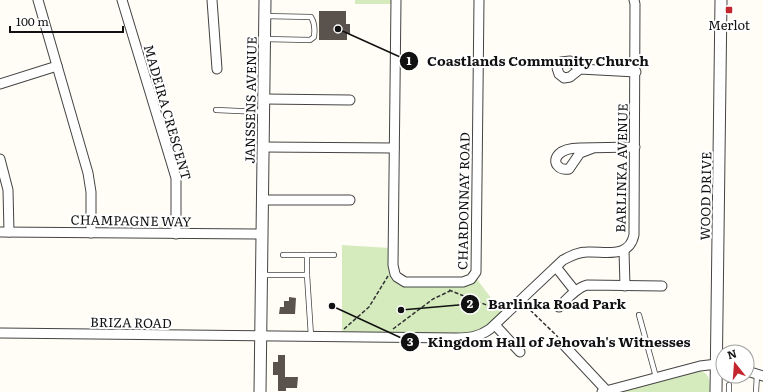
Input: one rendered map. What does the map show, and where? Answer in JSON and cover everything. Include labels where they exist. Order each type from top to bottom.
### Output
[{"type":"street","points":[[38,0],[90,181],[91,233]]},
{"type":"street","points":[[212,0],[217,68]]},
{"type":"street","name":"JANSSENS AVENUE","points":[[260,392],[263,276],[264,0]]},
{"type":"street","points":[[394,269],[396,0]]},
{"type":"street","name":"CHARDONNAY ROAD","points":[[394,269],[397,277],[405,282],[463,282],[469,281],[477,269],[479,0]]},
{"type":"street","name":"BARLINKA AVENUE","points":[[261,336],[468,338],[484,334],[563,260],[579,253],[619,252],[629,246],[634,235],[636,72],[634,0]]},
{"type":"street","name":"WOOD DRIVE","points":[[720,344],[721,0]]},
{"type":"street","name":"MADEIRA CRESCENT","points":[[126,1],[176,178],[176,234]]},
{"type":"street","points":[[0,84],[57,66]]},
{"type":"street","points":[[580,69],[636,72]]},
{"type":"street","points":[[264,99],[350,100]]},
{"type":"street","points":[[263,147],[394,148]]},
{"type":"street","points":[[593,148],[635,147]]},
{"type":"street","points":[[0,159],[8,190],[4,232]]},
{"type":"street","points":[[263,200],[350,200]]},
{"type":"street","name":"CHAMPAGNE WAY","points":[[4,232],[262,234]]},
{"type":"street","points":[[624,250],[625,286]]},
{"type":"street","points":[[556,267],[576,291]]},
{"type":"street","points":[[559,307],[580,287],[587,285],[662,286]]},
{"type":"street","points":[[494,325],[520,352]]},
{"type":"street","name":"BRIZA ROAD","points":[[0,333],[261,336]]},
{"type":"street","points":[[562,343],[604,391],[629,388],[656,377],[700,366],[715,365]]},
{"type":"lane","points":[[264,16],[311,17],[314,23],[314,37],[310,40],[264,39]]},
{"type":"lane","points":[[216,110],[264,112]]},
{"type":"lane","points":[[282,255],[334,255]]},
{"type":"lane","points":[[307,255],[311,336]]},
{"type":"lane","points":[[263,276],[307,275]]},
{"type":"lane","points":[[639,315],[656,377]]},
{"type":"lane","points":[[756,392],[760,375]]},
{"type":"lane","points":[[729,385],[729,392]]},
{"type":"path","points":[[341,336],[344,327],[369,307],[384,281],[394,269]]},
{"type":"path","points":[[444,282],[444,288],[502,311],[506,315]]},
{"type":"path","points":[[387,337],[388,333],[433,299],[450,291],[463,282]]},
{"type":"path","points":[[520,301],[559,338],[562,343]]},
{"type":"green space","points":[[355,0],[392,0],[392,4],[355,4]]},
{"type":"green space","points":[[342,245],[390,248],[390,266],[405,286],[460,287],[469,285],[476,278],[503,314],[489,327],[473,334],[342,333]]},
{"type":"green space","points":[[701,371],[707,375],[710,392],[617,392]]},
{"type":"building","points":[[319,11],[346,11],[346,24],[350,24],[350,34],[347,34],[347,40],[319,40]]},
{"type":"building","points":[[289,297],[296,298],[295,314],[279,314],[280,307],[284,307],[284,301],[289,301]]},
{"type":"building","points":[[278,355],[285,355],[285,377],[298,377],[297,388],[286,388],[286,391],[278,391],[278,375],[273,375],[273,362],[278,362]]},
{"type":"place","name":"Merlot","points":[[729,10]]},
{"type":"place","name":"Coastlands Community Church","points":[[338,29]]},
{"type":"place","name":"Kingdom Hall of Jehovah's Witnesses","points":[[332,306]]},
{"type":"place","name":"Barlinka Road Park","points":[[401,310]]}]
